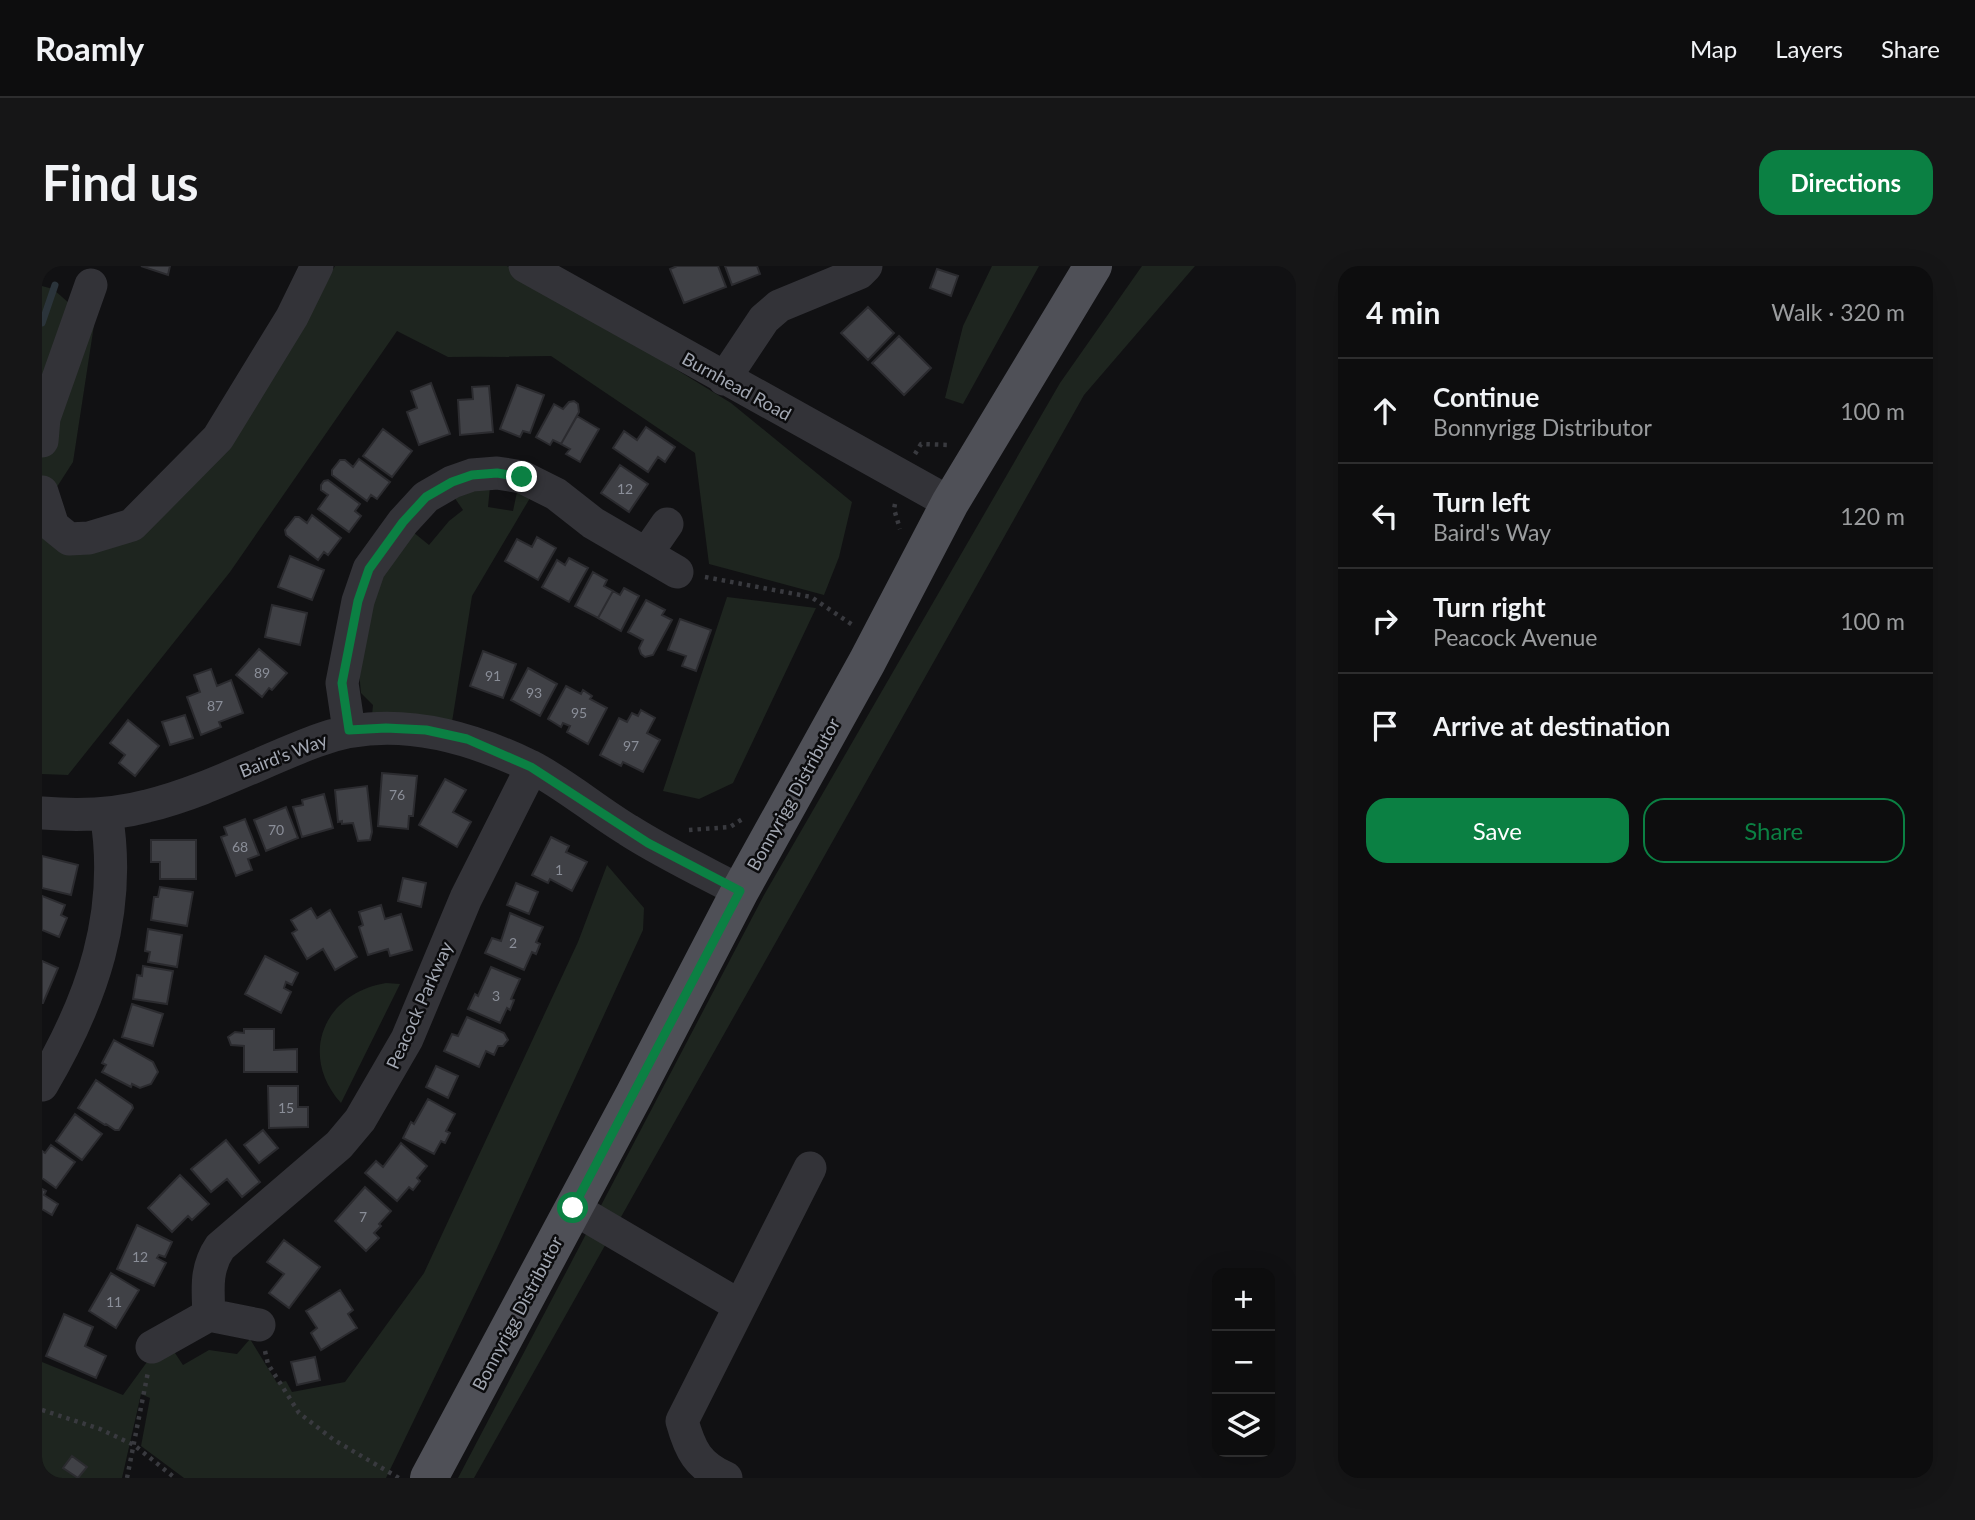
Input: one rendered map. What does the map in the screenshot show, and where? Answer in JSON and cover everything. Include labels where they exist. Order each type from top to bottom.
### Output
[{"type":"main road","name":"Bonnyrigg Distributor","points":[[429,1478],[740,891],[867,662],[950,503],[1093,266]]},
{"type":"street","points":[[42,492],[53,526],[69,539],[89,538],[132,525],[218,438],[292,317],[317,266]]},
{"type":"street","name":"Burnhead Road","points":[[525,266],[950,503]]},
{"type":"street","points":[[724,379],[764,319],[779,306],[859,273],[866,266]]},
{"type":"street","points":[[42,441],[44,418],[91,285]]},
{"type":"street","points":[[349,730],[342,683],[358,601],[369,569],[403,522],[426,497],[443,487],[472,475],[497,473],[522,477],[556,494],[593,523],[677,572]]},
{"type":"street","points":[[647,553],[667,524]]},
{"type":"street","name":"Baird's Way","points":[[42,813],[106,813],[147,806],[349,730],[426,730],[467,739],[531,767],[648,843],[740,891]]},
{"type":"street","name":"Peacock Parkway","points":[[208,1315],[208,1275],[211,1260],[220,1247],[339,1145],[360,1120],[378,1091],[407,1039],[466,898],[531,767]]},
{"type":"street","points":[[45,1073],[69,1040],[103,946],[112,859],[106,813]]},
{"type":"street","points":[[726,1478],[707,1470],[688,1444],[682,1421],[810,1168]]},
{"type":"street","points":[[573,1208],[740,1306]]},
{"type":"street","points":[[152,1347],[208,1315],[259,1325]]},
{"type":"path","points":[[901,531],[894,509],[902,478],[921,444],[954,445]]},
{"type":"path","points":[[677,572],[811,597],[860,630]]},
{"type":"path","points":[[681,828],[692,831],[730,827],[748,816]]},
{"type":"path","points":[[259,1325],[268,1364],[299,1413],[334,1440],[400,1478]]},
{"type":"path","points":[[127,1478],[152,1347]]},
{"type":"path","points":[[42,1410],[100,1429],[134,1445],[175,1478]]},
{"type":"shaded area","points":[[335,266],[507,266],[731,403],[852,502],[839,557],[824,595],[709,564],[695,453],[551,356],[448,357],[397,331],[230,572],[68,775],[42,774],[42,533],[140,529],[227,441]]},
{"type":"shaded area","points":[[992,266],[1039,266],[963,404],[945,398],[963,326]]},
{"type":"shaded area","points":[[1142,266],[1195,266],[1084,395],[474,1478],[458,1478],[764,895],[1060,383]]},
{"type":"shaded area","points":[[42,286],[53,289],[94,325],[73,462],[42,510]]},
{"type":"shaded area","points":[[490,487],[488,507],[513,511],[517,492],[530,498],[472,596],[452,722],[372,715],[373,705],[361,693],[358,662],[381,576],[413,532],[429,545],[449,521],[463,510],[452,494]]},
{"type":"shaded area","points":[[727,597],[816,608],[733,783],[699,799],[663,791]]},
{"type":"shaded area","points":[[607,865],[644,908],[643,930],[497,1248],[386,1478],[184,1478],[141,1446],[150,1398],[141,1394],[122,1478],[42,1478],[42,1362],[123,1395],[147,1362],[173,1350],[183,1365],[209,1350],[237,1354],[250,1339],[277,1383],[286,1381],[292,1392],[345,1382],[424,1273],[578,942]]},
{"type":"shaded area","points":[[386,983],[400,984],[341,1103],[328,1084],[321,1065],[320,1047],[324,1029],[333,1013],[347,999],[365,989]]},
{"type":"building","points":[[141,266],[170,266],[168,275]]},
{"type":"building","points":[[677,266],[718,266],[726,287],[684,303],[670,269]]},
{"type":"building","points":[[725,266],[757,266],[760,274],[732,285]]},
{"type":"building","points":[[937,269],[958,276],[951,296],[930,288]]},
{"type":"building","points":[[868,307],[894,333],[868,360],[841,333]]},
{"type":"building","points":[[899,336],[931,368],[904,395],[872,363]]},
{"type":"building","points":[[431,383],[450,434],[419,445],[407,412],[417,408],[411,391]]},
{"type":"building","points":[[517,385],[544,395],[530,433],[523,431],[520,437],[500,429]]},
{"type":"building","points":[[489,386],[493,432],[460,435],[458,400],[473,399],[472,387]]},
{"type":"building","points":[[569,402],[578,404],[579,412],[561,444],[553,440],[550,445],[536,437],[554,404],[563,409]]},
{"type":"building","points":[[577,416],[599,429],[580,462],[566,454],[570,449],[561,444]]},
{"type":"building","points":[[646,427],[675,447],[665,462],[658,457],[648,472],[613,448],[624,431],[637,440]]},
{"type":"building","points":[[383,429],[412,451],[392,477],[363,456]]},
{"type":"building","points":[[359,459],[390,482],[377,499],[371,495],[367,501],[332,475],[332,470],[340,460],[345,460],[353,467]]},
{"type":"building","points":[[620,465],[648,484],[629,512],[601,493]]},
{"type":"building","points":[[328,480],[360,504],[355,511],[361,516],[349,532],[318,509],[328,495],[321,490],[321,485]]},
{"type":"building","points":[[312,515],[341,538],[328,555],[324,552],[318,560],[286,535],[285,530],[295,517],[307,523]]},
{"type":"building","points":[[537,537],[556,548],[538,580],[505,561],[517,539],[532,547]]},
{"type":"building","points":[[290,556],[324,570],[312,600],[278,587]]},
{"type":"building","points":[[569,558],[588,568],[569,602],[542,587],[557,560],[565,565]]},
{"type":"building","points":[[593,572],[607,580],[604,586],[613,591],[598,618],[575,606]]},
{"type":"building","points":[[624,588],[639,596],[621,631],[598,618],[613,591],[620,595]]},
{"type":"building","points":[[646,600],[665,610],[662,615],[672,620],[653,655],[645,657],[639,648],[643,640],[628,632]]},
{"type":"building","points":[[272,605],[307,613],[300,645],[265,637]]},
{"type":"building","points":[[680,619],[711,630],[696,671],[682,666],[686,656],[668,650]]},
{"type":"building","points":[[259,649],[287,673],[262,697],[236,675]]},
{"type":"building","points":[[483,651],[516,664],[503,698],[470,686]]},
{"type":"building","points":[[528,668],[557,684],[540,716],[511,700]]},
{"type":"building","points":[[211,669],[217,686],[231,680],[243,713],[219,722],[221,727],[201,735],[187,697],[200,692],[194,675]]},
{"type":"building","points":[[566,686],[581,694],[583,690],[592,696],[590,699],[607,708],[588,744],[567,732],[570,726],[563,723],[561,727],[548,719]]},
{"type":"building","points":[[641,710],[655,718],[647,733],[660,740],[643,772],[623,762],[621,766],[600,755],[619,718],[627,722],[632,713],[638,716]]},
{"type":"building","points":[[185,715],[193,738],[170,745],[162,722]]},
{"type":"building","points":[[128,720],[159,746],[135,776],[119,763],[125,755],[110,743]]},
{"type":"building","points":[[382,773],[417,776],[413,816],[409,816],[408,829],[378,826]]},
{"type":"building","points":[[445,779],[466,790],[453,812],[471,822],[457,847],[419,825]]},
{"type":"building","points":[[367,786],[372,832],[370,840],[358,841],[353,823],[338,822],[335,790]]},
{"type":"building","points":[[324,794],[333,828],[302,837],[293,807],[303,805],[302,800]]},
{"type":"building","points":[[286,807],[298,838],[266,851],[254,820]]},
{"type":"building","points":[[245,819],[259,855],[248,859],[252,870],[236,876],[221,837],[227,835],[224,827]]},
{"type":"building","points":[[551,837],[569,846],[566,852],[587,862],[572,891],[550,879],[548,883],[532,875]]},
{"type":"building","points":[[151,840],[196,840],[196,879],[160,879],[160,862],[151,862]]},
{"type":"building","points":[[42,856],[78,865],[71,895],[42,888]]},
{"type":"building","points":[[403,878],[426,883],[421,907],[398,901]]},
{"type":"building","points":[[516,883],[538,892],[529,914],[507,905]]},
{"type":"building","points":[[160,887],[193,892],[187,926],[151,920],[154,897],[158,897]]},
{"type":"building","points":[[42,896],[65,905],[61,915],[67,918],[59,937],[42,930]]},
{"type":"building","points":[[381,905],[385,919],[401,914],[412,950],[390,956],[388,949],[368,955],[359,927],[363,925],[359,912]]},
{"type":"building","points":[[311,908],[317,918],[330,910],[357,957],[335,970],[323,949],[307,959],[292,933],[297,930],[291,920]]},
{"type":"building","points":[[510,913],[543,927],[536,942],[540,944],[536,954],[532,952],[524,970],[485,953],[492,938],[501,941]]},
{"type":"building","points":[[148,929],[182,935],[177,967],[148,962],[150,952],[145,951]]},
{"type":"building","points":[[265,956],[298,973],[292,985],[286,982],[284,988],[291,992],[281,1013],[245,994]]},
{"type":"building","points":[[42,961],[58,968],[43,1003],[42,1003]]},
{"type":"building","points":[[143,966],[173,971],[167,1004],[133,999],[137,975],[142,976]]},
{"type":"building","points":[[491,967],[520,979],[511,999],[514,1000],[510,1010],[507,1008],[500,1023],[468,1009],[475,994],[478,996]]},
{"type":"building","points":[[132,1004],[163,1014],[153,1046],[122,1037]]},
{"type":"building","points":[[467,1017],[504,1033],[508,1040],[503,1046],[498,1046],[494,1055],[486,1051],[479,1067],[444,1051],[452,1034],[458,1036]]},
{"type":"building","points":[[244,1029],[274,1029],[274,1050],[297,1049],[297,1072],[244,1072],[244,1046],[231,1045],[228,1037],[235,1032],[244,1033]]},
{"type":"building","points":[[114,1040],[153,1062],[158,1072],[151,1084],[140,1088],[132,1084],[131,1087],[102,1072],[106,1065],[102,1063]]},
{"type":"building","points":[[436,1066],[458,1076],[448,1098],[426,1087]]},
{"type":"building","points":[[96,1080],[132,1105],[133,1108],[119,1130],[105,1125],[78,1108]]},
{"type":"building","points":[[268,1086],[298,1086],[298,1107],[308,1107],[308,1127],[269,1128]]},
{"type":"building","points":[[428,1099],[455,1114],[446,1131],[450,1133],[445,1143],[441,1141],[434,1154],[403,1138]]},
{"type":"building","points":[[75,1114],[102,1134],[82,1160],[56,1141]]},
{"type":"building","points":[[263,1130],[278,1148],[259,1163],[244,1145]]},
{"type":"building","points":[[226,1140],[260,1182],[242,1197],[227,1179],[211,1192],[191,1169]]},
{"type":"building","points":[[401,1143],[427,1166],[417,1178],[420,1181],[413,1190],[409,1187],[397,1201],[365,1173],[376,1161],[383,1167]]},
{"type":"building","points":[[51,1145],[75,1162],[56,1188],[42,1178],[42,1151],[45,1153]]},
{"type":"building","points":[[180,1175],[209,1204],[192,1220],[188,1216],[172,1232],[148,1208]]},
{"type":"building","points":[[365,1187],[391,1211],[374,1233],[379,1238],[366,1251],[335,1221]]},
{"type":"building","points":[[42,1189],[46,1191],[44,1195],[58,1204],[52,1215],[42,1209]]},
{"type":"building","points":[[137,1225],[172,1242],[165,1257],[159,1255],[157,1258],[166,1263],[154,1286],[117,1269]]},
{"type":"building","points":[[284,1240],[320,1267],[289,1308],[269,1293],[284,1274],[267,1262]]},
{"type":"building","points":[[111,1273],[139,1290],[116,1328],[89,1311]]},
{"type":"building","points":[[340,1290],[353,1310],[348,1314],[357,1328],[321,1350],[311,1333],[317,1328],[306,1311]]},
{"type":"building","points":[[64,1314],[93,1327],[85,1346],[106,1356],[96,1378],[46,1356]]},
{"type":"building","points":[[315,1357],[320,1380],[297,1385],[291,1362]]},
{"type":"building","points":[[72,1456],[87,1467],[78,1478],[63,1468]]},
{"type":"waterway","points":[[42,323],[55,285]]},
{"type":"route","points":[[522,477],[497,473],[472,475],[452,482],[426,497],[403,522],[369,569],[358,601],[342,683],[349,730],[426,730],[467,739],[531,767],[648,843],[740,891],[573,1208]]}]
